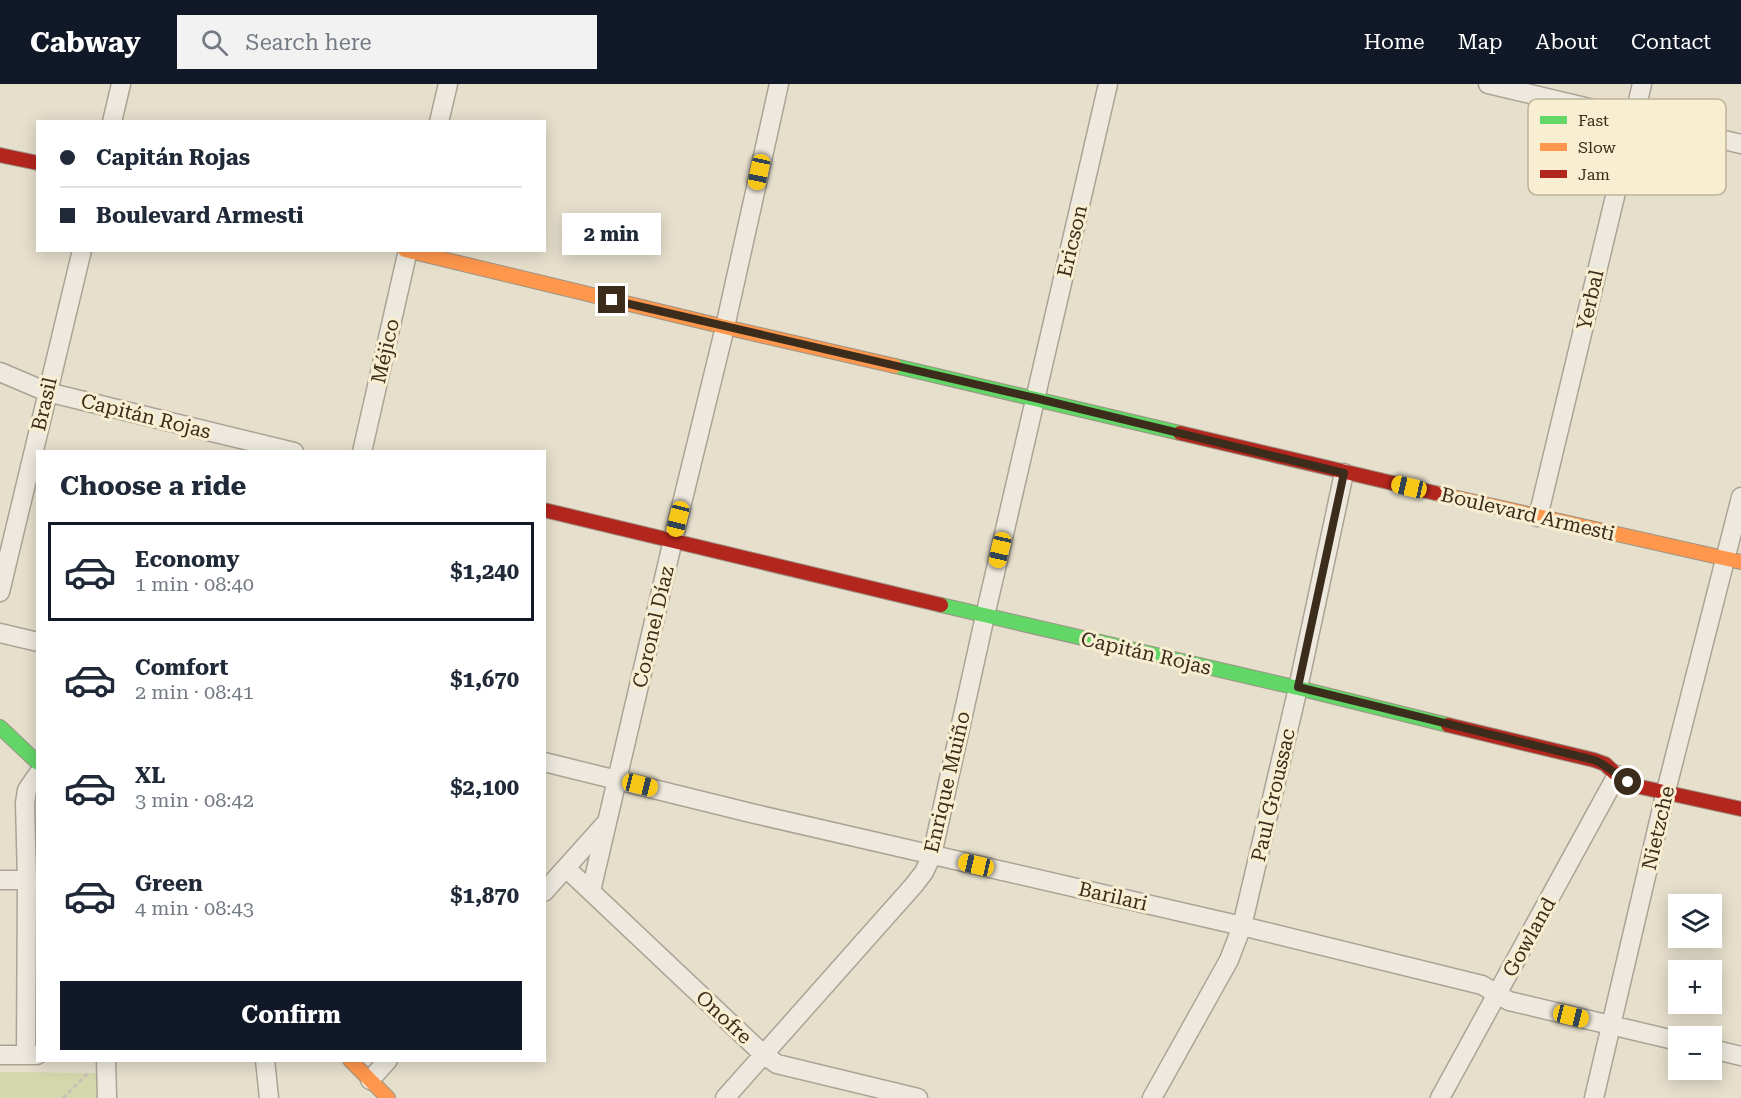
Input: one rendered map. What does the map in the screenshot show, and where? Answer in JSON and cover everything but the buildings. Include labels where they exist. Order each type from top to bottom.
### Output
[{"type":"main road","points":[[0,155],[36,163]]},
{"type":"main road","name":"Boulevard Armesti","points":[[411,252],[1344,473],[1734,560]]},
{"type":"main road","name":"Capitán Rojas","points":[[546,510],[985,616],[1298,687],[1594,760],[1605,764],[1617,775],[1636,786],[1741,809]]},
{"type":"main road","points":[[0,727],[36,761]]},
{"type":"main road","points":[[352,1062],[388,1098]]},
{"type":"street","points":[[112,120],[121,84]]},
{"type":"street","points":[[439,120],[448,84]]},
{"type":"street","name":"Coronel Díaz","points":[[591,891],[725,327],[779,84]]},
{"type":"street","name":"Ericson","points":[[1035,398],[1108,84]]},
{"type":"street","points":[[1488,84],[1552,99]]},
{"type":"street","name":"Yerbal","points":[[1638,99],[1642,84]]},
{"type":"street","points":[[1726,140],[1741,144]]},
{"type":"street","name":"Yerbal","points":[[1538,517],[1615,195]]},
{"type":"street","name":"Brasil","points":[[0,592],[81,252]]},
{"type":"street","name":"Méjico","points":[[362,450],[407,252]]},
{"type":"street","name":"Capitán Rojas","points":[[0,372],[47,392],[286,450]]},
{"type":"street","name":"Enrique Muiño","points":[[725,1098],[914,885],[924,872],[932,855],[1035,398]]},
{"type":"street","name":"Paul Groussac","points":[[1152,1098],[1229,960],[1242,926],[1298,687],[1344,473]]},
{"type":"street","name":"Nietzche","points":[[1594,1098],[1666,792],[1734,560],[1741,497]]},
{"type":"street","points":[[0,633],[36,642]]},
{"type":"street","name":"Barilari","points":[[546,762],[1242,926],[1482,986],[1509,1001],[1668,1039]]},
{"type":"street","name":"Gowland","points":[[1440,1098],[1617,775]]},
{"type":"street","points":[[0,1055],[32,1055],[25,803],[27,789],[36,777]]},
{"type":"street","name":"Coronel Díaz","points":[[546,890],[607,822]]},
{"type":"street","name":"Onofre","points":[[567,868],[764,1055],[777,1064],[918,1098]]},
{"type":"street","points":[[0,880],[27,880]]},
{"type":"street","points":[[1722,1051],[1741,1056]]},
{"type":"street","points":[[265,1062],[269,1098]]},
{"type":"street","points":[[370,1080],[386,1062]]},
{"type":"street","points":[[100,1064],[107,1098]]},
{"type":"path","points":[[63,1098],[100,1064]]},
{"type":"green space","points":[[0,1072],[97,1073],[97,1098],[0,1098]]},
{"type":"traffic: fast","points":[[895,366],[1180,433]]},
{"type":"traffic: fast","points":[[941,605],[1448,725]]},
{"type":"traffic: fast","points":[[0,727],[36,761]]},
{"type":"traffic: slow","points":[[413,252],[895,366]]},
{"type":"traffic: slow","points":[[1435,493],[1741,562]]},
{"type":"traffic: slow","points":[[352,1062],[388,1098]]},
{"type":"traffic: jam","points":[[0,155],[36,163]]},
{"type":"traffic: jam","points":[[1180,433],[1435,493]]},
{"type":"traffic: jam","points":[[546,510],[941,605]]},
{"type":"traffic: jam","points":[[1448,725],[1594,760],[1605,764],[1617,775],[1636,786],[1741,809]]},
{"type":"route","points":[[612,300],[1035,398],[1344,473],[1298,687],[1594,760],[1605,764],[1628,782]]}]
